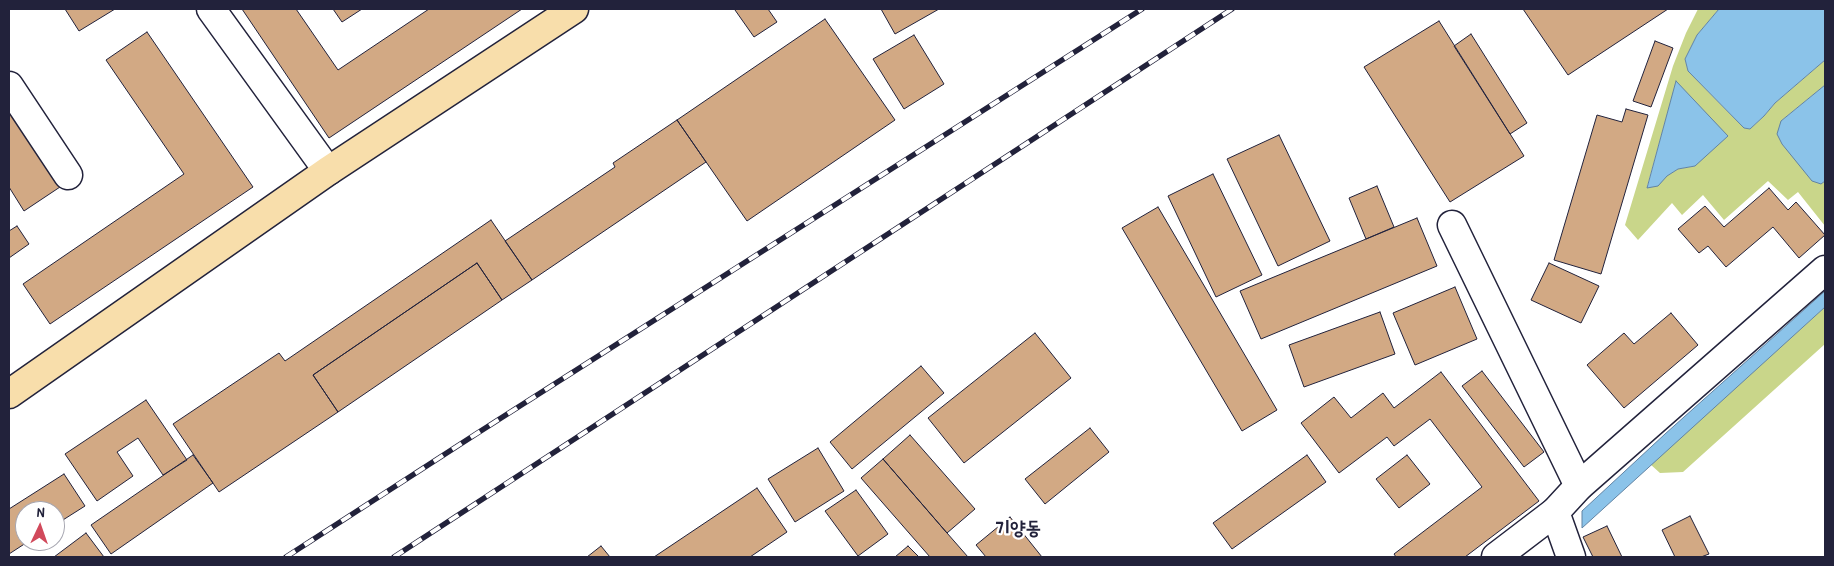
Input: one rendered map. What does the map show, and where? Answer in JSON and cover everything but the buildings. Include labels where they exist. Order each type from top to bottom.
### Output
[{"type":"main road","points":[[9,394],[328,171],[574,9]]},
{"type":"street","points":[[211,9],[328,171]]},
{"type":"street","points":[[9,86],[68,175]]},
{"type":"street","points":[[1452,225],[1578,486]]},
{"type":"street","points":[[1496,557],[1555,512],[1578,486],[1825,270]]},
{"type":"street","points":[[1555,512],[1571,557]]},
{"type":"green space","points":[[1698,9],[1719,9],[1697,35],[1685,59],[1688,71],[1744,128],[1750,129],[1775,103],[1825,60],[1825,85],[1781,121],[1782,144],[1821,184],[1825,181],[1825,226],[1798,192],[1788,200],[1768,181],[1724,220],[1703,195],[1682,215],[1672,203],[1638,240],[1625,225],[1673,66]],"holes":[[[1676,82],[1695,166],[1678,169],[1647,187]]]},
{"type":"green space","points":[[1825,307],[1825,344],[1683,472],[1660,473],[1650,464]]},
{"type":"water","points":[[1719,9],[1825,9],[1825,60],[1775,103],[1750,129],[1744,128],[1688,71],[1685,59],[1697,35]]},
{"type":"water","points":[[1676,81],[1728,136],[1695,166],[1678,169],[1667,176],[1658,186],[1647,188]]},
{"type":"water","points":[[1825,85],[1825,181],[1821,184],[1812,181],[1782,144],[1777,134],[1781,121]]},
{"type":"water","points":[[1825,291],[1825,307],[1582,528],[1582,511]]},
{"type":"railway","points":[[286,557],[1142,9]]},
{"type":"railway","points":[[394,557],[1232,9]]},
{"type":"district","name":"기양동","points":[[1018,529]]}]
